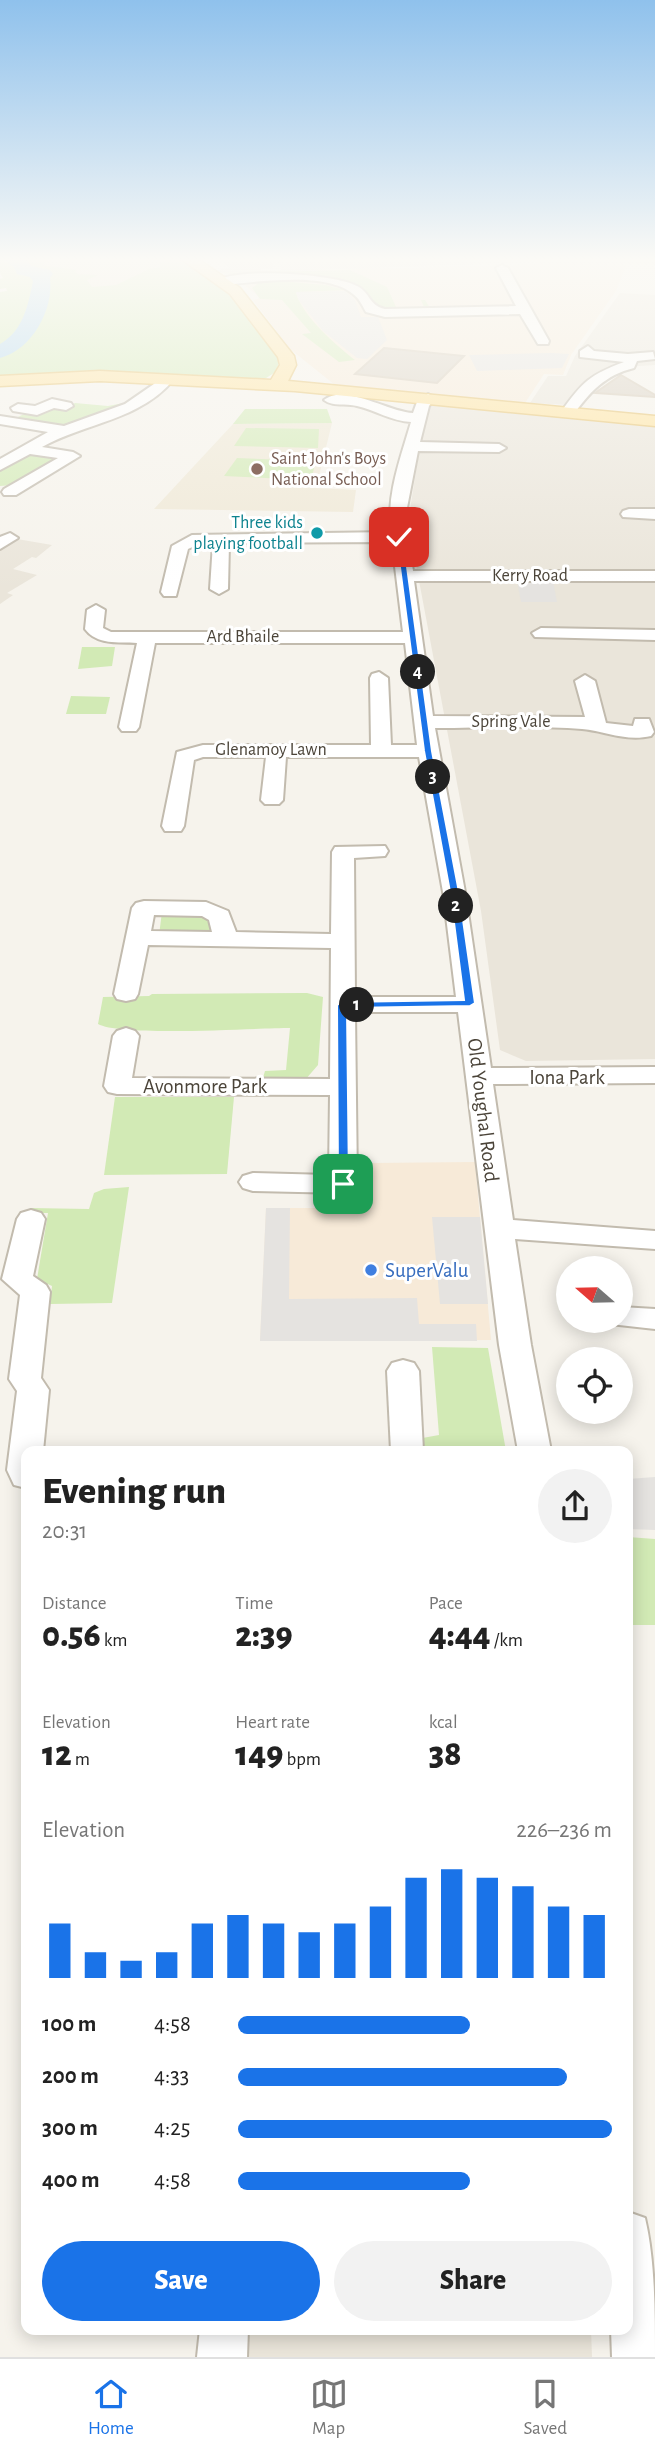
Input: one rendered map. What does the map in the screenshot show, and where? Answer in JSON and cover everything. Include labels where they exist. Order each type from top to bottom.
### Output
[{"type":"main road","points":[[277,385],[286,369]]},
{"type":"main road","points":[[0,381],[80,376],[277,385],[655,421]]},
{"type":"street","points":[[568,412],[587,387],[614,369]]},
{"type":"street","points":[[0,465],[66,431],[139,404],[154,394],[167,379]]},
{"type":"street","name":"Old Youghal Road","points":[[428,398],[422,405],[399,497],[399,537],[428,751],[454,892],[470,1003],[514,1345],[534,1446]]},
{"type":"street","points":[[331,400],[357,401],[400,417],[420,418]]},
{"type":"street","points":[[0,405],[37,411],[52,403],[66,405]]},
{"type":"street","points":[[0,419],[18,408]]},
{"type":"street","points":[[0,419],[66,431]]},
{"type":"street","points":[[412,446],[499,448]]},
{"type":"street","points":[[10,492],[74,456],[28,449]]},
{"type":"street","points":[[629,514],[655,514]]},
{"type":"street","points":[[170,592],[180,546],[198,537],[302,531],[399,537]]},
{"type":"street","points":[[219,589],[222,537]]},
{"type":"street","name":"Kerry Road","points":[[405,576],[655,576]]},
{"type":"street","name":"Ard Bhaile","points":[[96,610],[94,629],[99,634],[148,637],[413,638]]},
{"type":"street","points":[[541,633],[655,635]]},
{"type":"street","points":[[129,727],[148,637]]},
{"type":"street","points":[[379,678],[381,750]]},
{"type":"street","points":[[585,681],[597,726]]},
{"type":"street","name":"Spring Vale","points":[[424,722],[585,723],[613,731],[644,732],[642,723]]},
{"type":"street","points":[[272,800],[277,750]]},
{"type":"street","name":"Glenamoy Lawn","points":[[173,826],[184,756],[203,751],[428,751]]},
{"type":"street","points":[[253,1182],[343,1184],[343,852],[377,851]]},
{"type":"street","points":[[126,994],[144,908],[206,909],[220,916],[226,940],[342,942]]},
{"type":"street","points":[[342,1005],[470,1003]]},
{"type":"street","name":"Avonmore Park","points":[[126,1036],[117,1086],[342,1087]]},
{"type":"street","name":"Iona Park","points":[[479,1076],[655,1075]]},
{"type":"street","points":[[27,1446],[33,1390],[25,1379],[36,1292],[16,1279],[31,1219]]},
{"type":"street","points":[[498,1228],[655,1240]]},
{"type":"street","points":[[634,1318],[655,1319]]},
{"type":"street","points":[[403,1371],[407,1446]]},
{"type":"street","points":[[633,2303],[637,2357]]},
{"type":"street","points":[[222,2357],[224,2335]]},
{"type":"shaded area","points":[[315,369],[565,369],[563,375],[544,374],[525,403],[335,385]]},
{"type":"shaded area","points":[[476,369],[534,369],[477,371]]},
{"type":"shaded area","points":[[569,369],[608,369],[581,388],[569,405],[530,403],[548,376],[566,376]]},
{"type":"shaded area","points":[[439,403],[655,424],[655,1059],[526,1061],[500,1050],[481,911],[408,522],[426,408]]},
{"type":"shaded area","name":"Saint John's Boys National School","points":[[332,423],[316,488],[356,490],[353,512],[154,509],[233,424]]},
{"type":"shaded area","points":[[17,539],[52,545],[36,558],[32,557],[13,569],[37,575],[7,593],[13,595],[0,604],[0,549]]},
{"type":"shaded area","points":[[517,581],[553,581],[557,602],[521,602]]},
{"type":"shaded area","points":[[475,1162],[491,1340],[260,1341],[266,1208],[371,1208],[370,1163]]},
{"type":"shaded area","points":[[266,1208],[290,1208],[289,1299],[417,1298],[419,1324],[476,1324],[477,1341],[260,1341]]},
{"type":"shaded area","points":[[432,1217],[480,1217],[488,1304],[440,1304]]},
{"type":"shaded area","points":[[655,1477],[655,1530],[633,1529],[633,1479]]},
{"type":"shaded area","points":[[249,2335],[591,2335],[592,2357],[247,2357]]},
{"type":"green space","points":[[0,369],[277,369],[263,380],[101,372],[0,377]]},
{"type":"green space","points":[[134,401],[75,425],[12,420],[28,412],[52,407],[64,409],[75,403],[108,406]]},
{"type":"green space","points":[[245,409],[327,409],[332,423],[233,424]]},
{"type":"green space","points":[[246,428],[319,429],[318,448],[234,446]]},
{"type":"green space","points":[[29,453],[59,459],[14,485],[0,486],[0,467]]},
{"type":"green space","points":[[237,458],[316,461],[311,480],[224,476]]},
{"type":"green space","points":[[82,647],[115,647],[112,666],[78,669]]},
{"type":"green space","points":[[71,696],[110,697],[106,714],[66,714]]},
{"type":"green space","points":[[162,912],[208,914],[217,934],[159,935]]},
{"type":"green space","points":[[307,993],[323,997],[318,1065],[305,1080],[262,1081],[265,1071],[286,1070],[290,1028],[159,1031],[111,1028],[98,1024],[103,997]]},
{"type":"green space","points":[[115,1097],[234,1097],[227,1174],[104,1175]]},
{"type":"green space","points":[[129,1187],[112,1303],[50,1304],[52,1286],[37,1279],[48,1213],[29,1213],[30,1208],[89,1209],[94,1193],[104,1189]]},
{"type":"green space","points":[[432,1347],[488,1348],[505,1446],[418,1446],[417,1439],[439,1435]]},
{"type":"green space","points":[[633,1537],[655,1539],[655,1625],[633,1625]]},
{"type":"building","points":[[361,369],[451,369],[437,383],[355,374]]},
{"type":"building","points":[[621,375],[655,395],[655,397],[595,393]]},
{"type":"place","name":"Saint John's Boys National School","points":[[257,469]]},
{"type":"place","name":"Three kids playing football","points":[[317,533]]},
{"type":"place","name":"SuperValu","points":[[371,1270]]},
{"type":"route","points":[[343,1184],[342,1005],[470,1003],[454,892],[428,751],[399,537]]}]
